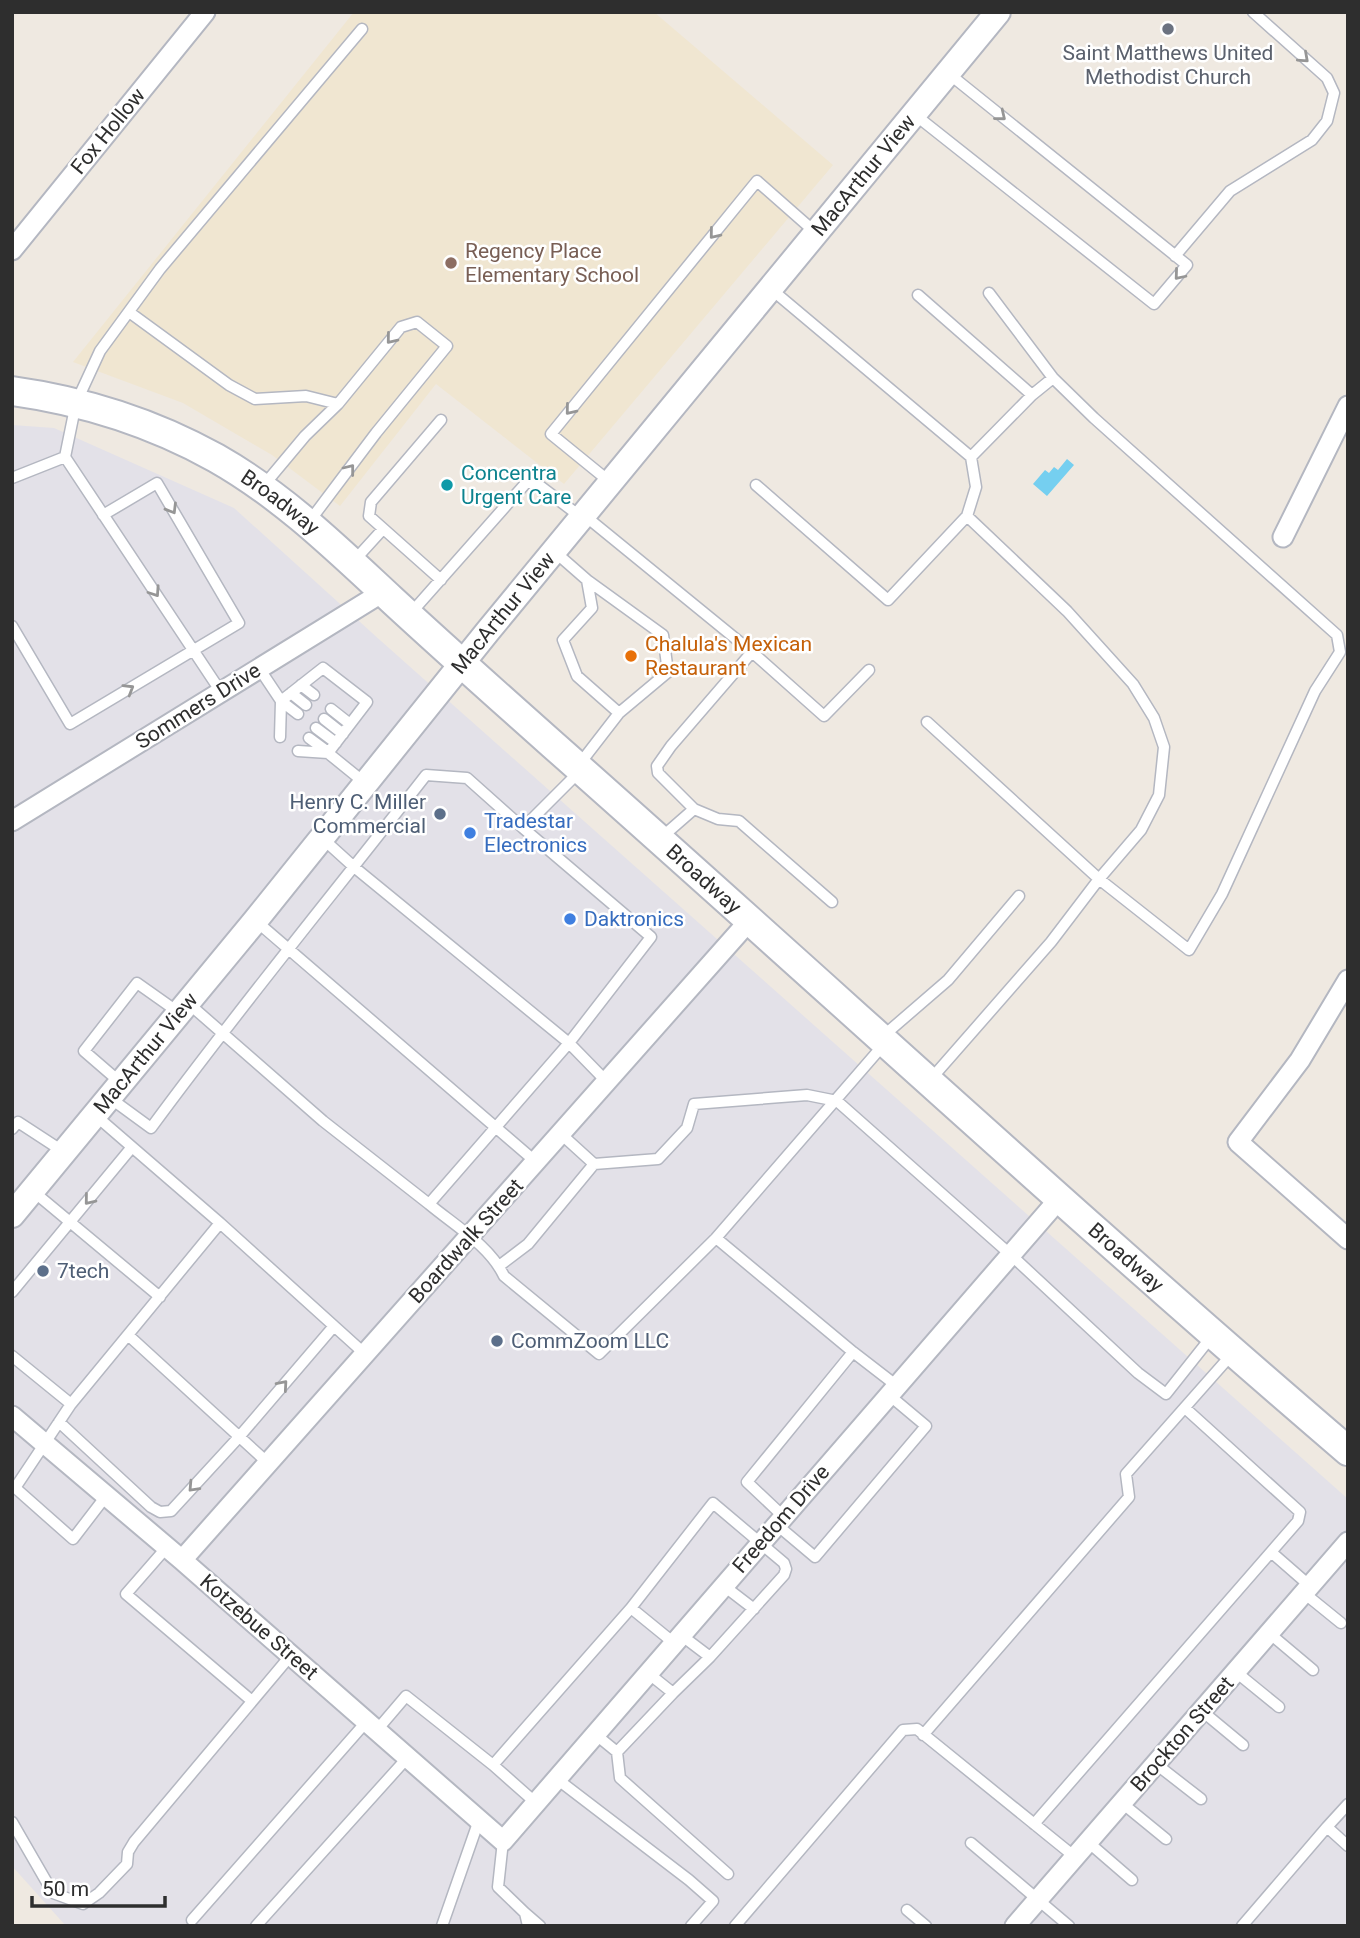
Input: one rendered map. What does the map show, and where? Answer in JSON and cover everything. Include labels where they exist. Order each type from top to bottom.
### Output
[{"type":"main road","name":"Broadway","points":[[12,391],[99,409],[159,430],[217,459],[309,523],[461,664],[1223,1344],[1348,1451]]},
{"type":"street","name":"Fox Hollow","points":[[12,250],[205,12]]},
{"type":"street","name":"MacArthur View","points":[[12,1215],[256,921],[461,664],[998,12]]},
{"type":"street","points":[[1283,537],[1342,435],[1348,406]]},
{"type":"street","name":"Sommers Drive","points":[[12,821],[383,592]]},
{"type":"street","name":"Boardwalk Street","points":[[182,1560],[749,921]]},
{"type":"street","points":[[1348,980],[1300,1060],[1238,1142],[1348,1239]]},
{"type":"street","name":"Freedom Drive","points":[[503,1841],[1060,1198]]},
{"type":"street","name":"Kotzebue Street","points":[[12,1416],[167,1547],[503,1841]]},
{"type":"street","name":"Brockton Street","points":[[1015,1926],[1307,1589],[1344,1554]]},
{"type":"lane","points":[[1175,256],[1230,191],[1312,140],[1327,121],[1334,93],[1327,78],[1253,12]]},
{"type":"lane","points":[[221,692],[65,457],[76,403],[100,351],[160,269],[362,29]]},
{"type":"lane","points":[[914,114],[1154,304],[1187,265],[947,73]]},
{"type":"lane","points":[[610,482],[551,434],[757,181],[816,233]]},
{"type":"lane","points":[[756,485],[888,600],[967,516],[976,487],[971,457],[770,288]]},
{"type":"lane","points":[[927,722],[1099,879],[1189,950],[1222,894],[1315,691],[1340,652],[1337,635],[1053,379],[989,293]]},
{"type":"lane","points":[[918,295],[1032,395]]},
{"type":"lane","points":[[129,312],[229,386],[256,399],[306,396],[338,404]]},
{"type":"lane","points":[[262,488],[305,436],[338,404],[401,327],[417,322],[447,345],[376,433],[309,523]]},
{"type":"lane","points":[[971,457],[1032,395],[1053,379]]},
{"type":"lane","points":[[440,420],[372,502],[369,516],[441,580]]},
{"type":"lane","points":[[12,478],[65,457]]},
{"type":"lane","points":[[12,626],[70,724],[239,623],[157,483],[103,515]]},
{"type":"lane","points":[[409,616],[526,483],[536,483],[583,516],[752,652],[824,716],[869,670]]},
{"type":"lane","points":[[929,1080],[1051,942],[1141,830],[1159,795],[1164,747],[1154,718],[1133,684],[1067,611],[967,516]]},
{"type":"lane","points":[[352,563],[383,529]]},
{"type":"lane","points":[[523,828],[580,768],[619,713],[668,672],[663,635],[587,580],[554,551]]},
{"type":"lane","points":[[587,580],[592,608],[563,640],[577,676],[619,713]]},
{"type":"lane","points":[[752,652],[671,746],[657,766],[658,773],[694,808],[718,819],[739,821],[832,902]]},
{"type":"lane","points":[[259,668],[281,701],[299,714]]},
{"type":"lane","points":[[281,701],[323,668],[367,702],[328,752]]},
{"type":"lane","points":[[301,685],[314,695]]},
{"type":"lane","points":[[291,693],[306,705]]},
{"type":"lane","points":[[280,737],[281,701]]},
{"type":"lane","points":[[331,709],[350,724]]},
{"type":"lane","points":[[281,717],[290,724]]},
{"type":"lane","points":[[324,719],[343,734]]},
{"type":"lane","points":[[316,728],[335,743]]},
{"type":"lane","points":[[309,738],[366,783]]},
{"type":"lane","points":[[298,751],[328,752]]},
{"type":"lane","points":[[109,1099],[151,1128],[220,1033],[289,950],[426,775],[467,778],[651,937],[569,1043],[429,1205]]},
{"type":"lane","points":[[659,839],[694,808]]},
{"type":"lane","points":[[322,838],[569,1043],[607,1082]]},
{"type":"lane","points":[[365,1354],[132,1147],[84,1051],[137,983],[184,1008],[220,1033],[323,1121],[470,1237],[499,1266],[504,1276],[599,1354],[716,1238],[836,1101],[884,1039],[947,980],[1019,896]]},
{"type":"lane","points":[[256,921],[536,1162]]},
{"type":"lane","points":[[499,1266],[528,1244],[594,1164],[658,1158],[687,1128],[694,1104],[807,1095],[836,1101],[1011,1255],[1138,1373],[1166,1394],[1223,1344]]},
{"type":"lane","points":[[12,1129],[18,1122],[64,1153]]},
{"type":"lane","points":[[561,1134],[594,1164]]},
{"type":"lane","points":[[12,1292],[132,1147]]},
{"type":"lane","points":[[32,1191],[160,1297]]},
{"type":"lane","points":[[106,1496],[73,1539],[14,1486],[46,1444],[71,1404],[220,1223]]},
{"type":"lane","points":[[716,1238],[853,1352],[926,1426],[816,1557],[780,1521],[747,1482],[853,1352]]},
{"type":"lane","points":[[59,1422],[151,1507],[160,1512],[171,1511],[239,1437],[334,1326]]},
{"type":"lane","points":[[128,1335],[268,1463]]},
{"type":"lane","points":[[923,1735],[1129,1497],[1126,1475],[1185,1408],[1223,1344]]},
{"type":"lane","points":[[12,1356],[71,1404]]},
{"type":"lane","points":[[1034,1824],[1298,1521],[1300,1512],[1185,1408]]},
{"type":"lane","points":[[493,1765],[631,1608],[713,1503],[784,1563],[784,1575],[710,1657],[617,1752]]},
{"type":"lane","points":[[167,1547],[126,1594],[252,1701]]},
{"type":"lane","points":[[1271,1552],[1341,1623]]},
{"type":"lane","points":[[724,1586],[754,1609]]},
{"type":"lane","points":[[631,1608],[710,1657]]},
{"type":"lane","points":[[1269,1633],[1313,1670]]},
{"type":"lane","points":[[12,1822],[53,1893],[83,1904],[99,1893],[127,1864],[128,1852],[134,1842],[291,1655]]},
{"type":"lane","points":[[1236,1672],[1279,1707]]},
{"type":"lane","points":[[649,1673],[673,1693]]},
{"type":"lane","points":[[192,1920],[372,1726],[407,1696],[536,1803]]},
{"type":"lane","points":[[1202,1711],[1243,1745]]},
{"type":"lane","points":[[735,1926],[903,1730],[917,1729],[1075,1857]]},
{"type":"lane","points":[[595,1734],[617,1752],[620,1778],[728,1874]]},
{"type":"lane","points":[[257,1926],[408,1757]]},
{"type":"lane","points":[[1156,1764],[1200,1799]]},
{"type":"lane","points":[[557,1779],[713,1901],[691,1926]]},
{"type":"lane","points":[[1122,1803],[1166,1839]]},
{"type":"lane","points":[[1242,1926],[1348,1804]]},
{"type":"lane","points":[[442,1926],[479,1820]]},
{"type":"lane","points":[[1327,1827],[1348,1846]]},
{"type":"lane","points":[[503,1841],[498,1887],[540,1926]]},
{"type":"lane","points":[[1088,1842],[1132,1880]]},
{"type":"lane","points":[[971,1843],[1069,1926]]},
{"type":"lane","points":[[907,1910],[926,1926]]},
{"type":"lane","points":[[524,1913],[528,1926]]},
{"type":"shaded area","name":"Regency Place Elementary School","points":[[354,12],[654,12],[833,165],[564,484],[436,384],[340,506],[272,455],[183,403],[73,362]]},
{"type":"shaded area","points":[[12,425],[54,428],[234,508],[1348,1499],[1348,1926],[66,1926],[12,1866]]},
{"type":"water","points":[[1067,459],[1074,465],[1047,496],[1033,484],[1045,470],[1049,473],[1054,467],[1058,470]]},
{"type":"place","name":"Saint Matthews United Methodist Church","points":[[1168,29]]},
{"type":"place","name":"Regency Place Elementary School","points":[[451,263]]},
{"type":"place","name":"Concentra Urgent Care","points":[[447,485]]},
{"type":"place","name":"Chalula's Mexican Restaurant","points":[[631,656]]},
{"type":"place","name":"Henry C. Miller Commercial","points":[[440,814]]},
{"type":"place","name":"Tradestar Electronics","points":[[470,833]]},
{"type":"place","name":"Daktronics","points":[[570,919]]},
{"type":"place","name":"7tech","points":[[43,1271]]},
{"type":"place","name":"CommZoom LLC","points":[[497,1341]]}]
